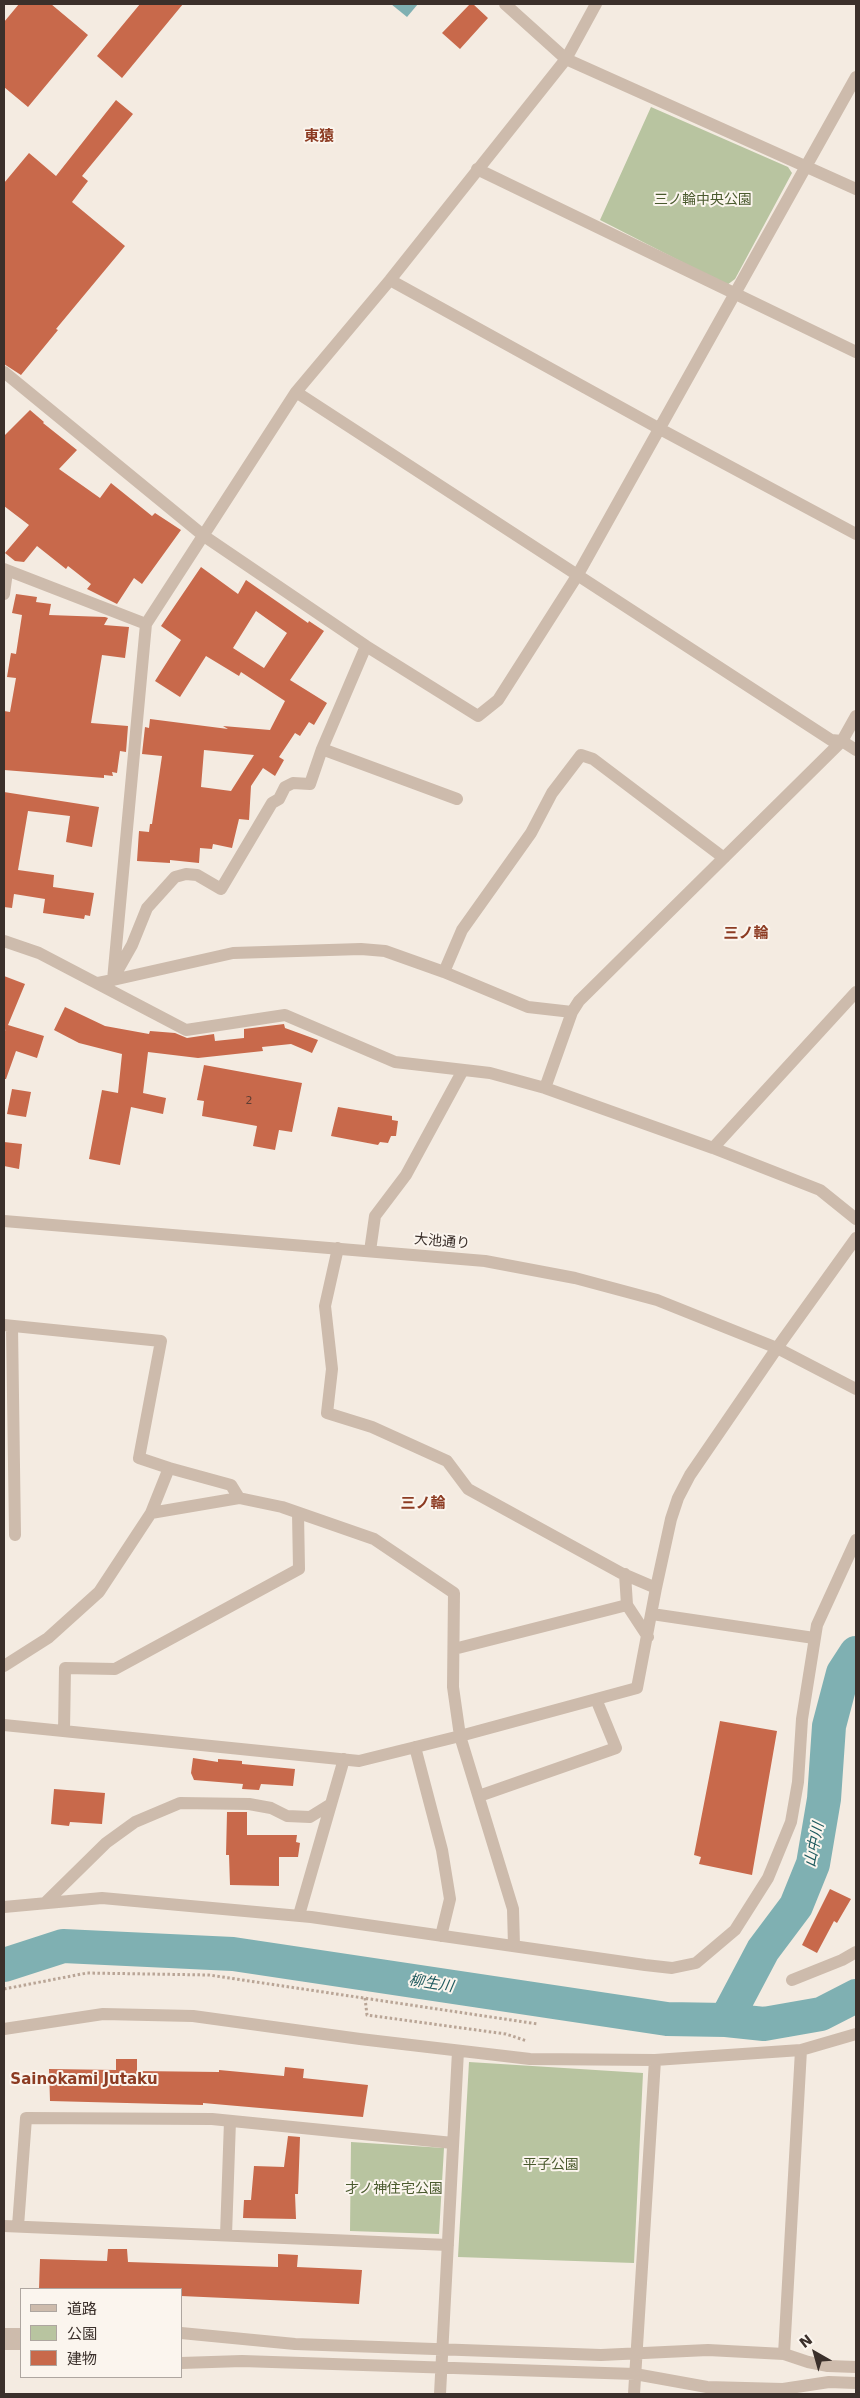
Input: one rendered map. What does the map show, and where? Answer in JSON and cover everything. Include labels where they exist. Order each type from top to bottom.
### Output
[{"type":"street","points":[[505,4],[566,59],[856,189]]},
{"type":"street","points":[[113,980],[146,624],[296,392],[390,280],[566,59],[596,4]]},
{"type":"street","points":[[4,372],[204,536],[366,646],[478,716],[498,700],[577,576],[856,77]]},
{"type":"street","points":[[477,170],[856,352]]},
{"type":"street","points":[[390,280],[660,429],[856,534]]},
{"type":"street","points":[[296,392],[831,740],[842,741],[856,750]]},
{"type":"street","points":[[4,594],[6,570],[146,624]]},
{"type":"street","points":[[113,980],[132,945],[147,908],[175,877],[186,874],[197,875],[221,889],[272,803],[279,799],[285,787],[293,783],[310,784],[322,749],[366,646]]},
{"type":"street","points":[[545,1088],[572,1012],[579,1001],[842,741],[856,716]]},
{"type":"street","points":[[322,749],[457,800]]},
{"type":"street","points":[[444,972],[462,930],[531,833],[552,792],[581,755],[593,759],[724,858]]},
{"type":"street","points":[[4,941],[39,953],[186,1030],[285,1015],[395,1062],[490,1073],[545,1088],[713,1148],[820,1190],[856,1219]]},
{"type":"street","points":[[98,984],[233,953],[268,951],[295,953],[361,949],[385,952],[444,972],[528,1007],[572,1012]]},
{"type":"street","points":[[713,1148],[856,992]]},
{"type":"street","points":[[370,1251],[375,1216],[406,1175],[463,1070]]},
{"type":"street","name":"大池通り","points":[[4,1221],[485,1261],[575,1278],[657,1300],[777,1348],[856,1389]]},
{"type":"street","points":[[4,1726],[359,1761],[415,1748],[637,1688],[656,1588],[671,1519],[678,1498],[690,1475],[777,1348],[856,1238]]},
{"type":"street","points":[[338,1248],[325,1306],[332,1369],[327,1413],[372,1427],[447,1461],[468,1489],[625,1574],[656,1588]]},
{"type":"street","points":[[15,1535],[8,1325],[162,1341],[139,1458],[231,1485],[239,1498]]},
{"type":"street","points":[[4,1666],[48,1638],[100,1592],[151,1513],[169,1468]]},
{"type":"street","points":[[151,1513],[239,1498],[298,1513],[374,1539],[454,1593],[452,1687],[460,1736],[513,1909],[514,1946]]},
{"type":"street","points":[[64,1731],[65,1668],[115,1669],[299,1569],[298,1513]]},
{"type":"street","points":[[4,1907],[102,1898],[299,1916],[672,1968],[696,1963],[735,1930],[768,1878],[790,1822],[798,1782],[802,1719],[817,1625],[856,1540]]},
{"type":"street","points":[[625,1574],[627,1605],[648,1637]]},
{"type":"street","points":[[454,1650],[627,1605]]},
{"type":"street","points":[[652,1614],[814,1638]]},
{"type":"street","points":[[479,1796],[616,1748],[596,1699]]},
{"type":"street","points":[[415,1748],[442,1850],[450,1899],[441,1936]]},
{"type":"street","points":[[299,1916],[344,1760]]},
{"type":"street","points":[[46,1902],[106,1843],[136,1822],[180,1803],[249,1804],[271,1808],[287,1816],[310,1817],[331,1804]]},
{"type":"street","points":[[792,1980],[842,1960],[856,1952]]},
{"type":"street","points":[[4,2030],[26,2024],[103,2014],[193,2016],[530,2059],[655,2060],[801,2050],[856,2034]]},
{"type":"street","points":[[784,2354],[801,2050]]},
{"type":"street","points":[[440,2394],[444,2348],[458,2051]]},
{"type":"street","points":[[634,2394],[655,2060]]},
{"type":"street","points":[[18,2226],[26,2118],[230,2121],[453,2143]]},
{"type":"street","points":[[226,2235],[230,2121]]},
{"type":"street","points":[[4,2226],[448,2244]]},
{"type":"street","points":[[182,2333],[294,2344],[444,2348],[601,2356],[708,2350],[784,2354],[828,2366],[856,2368]]},
{"type":"street","points":[[4,2334],[20,2334]]},
{"type":"street","points":[[4,2344],[20,2344]]},
{"type":"street","points":[[182,2363],[242,2361],[635,2374],[707,2387],[782,2391],[828,2382],[856,2383]]},
{"type":"path","points":[[4,1989],[88,1973],[209,1975],[538,2024]]},
{"type":"path","points":[[364,1998],[367,2015],[506,2034],[531,2043],[530,2059]]},
{"type":"green space","name":"三ノ輪中央公園","points":[[651,107],[788,167],[792,173],[735,279],[727,285],[600,220]]},
{"type":"green space","name":"平子公園","points":[[469,2062],[643,2073],[634,2263],[458,2257]]},
{"type":"green space","name":"才ノ神住宅公園","points":[[351,2142],[444,2148],[439,2234],[350,2231]]},
{"type":"water","points":[[391,4],[418,4],[407,17]]},
{"type":"building","points":[[19,4],[51,4],[88,35],[28,107],[4,87],[4,22]]},
{"type":"building","points":[[140,4],[183,4],[122,78],[97,56]]},
{"type":"building","points":[[470,4],[473,4],[488,18],[460,49],[442,33]]},
{"type":"building","points":[[116,100],[133,114],[82,176],[88,181],[72,202],[125,246],[56,329],[58,330],[21,375],[4,364],[4,183],[29,153],[56,176]]},
{"type":"building","points":[[30,410],[77,450],[59,469],[100,498],[111,483],[152,516],[155,513],[181,530],[142,584],[134,578],[117,604],[87,589],[91,584],[68,566],[66,569],[37,546],[24,562],[15,561],[5,553],[29,525],[4,506],[4,436]]},
{"type":"building","points":[[201,567],[238,594],[246,580],[308,623],[309,621],[324,631],[290,680],[327,703],[314,725],[309,722],[300,736],[295,733],[279,757],[284,760],[275,776],[263,768],[251,786],[249,820],[239,819],[232,848],[213,844],[212,849],[200,848],[199,863],[170,860],[170,863],[137,861],[139,831],[149,832],[150,824],[152,824],[162,756],[142,754],[145,727],[149,728],[150,719],[228,729],[223,726],[270,730],[285,701],[241,672],[239,676],[206,656],[180,697],[155,681],[181,640],[161,626]],"holes":[[[256,611],[287,633],[264,668],[233,648]],[[204,750],[254,755],[231,791],[201,787]]]},
{"type":"building","points":[[16,594],[37,597],[36,602],[51,604],[49,615],[105,617],[108,618],[104,625],[129,627],[125,658],[102,655],[91,723],[128,726],[126,752],[120,751],[117,773],[112,772],[113,776],[104,775],[104,778],[4,770],[4,711],[10,712],[16,678],[7,677],[11,653],[16,654],[22,615],[12,613]]},
{"type":"building","points":[[4,792],[99,807],[92,847],[66,842],[70,816],[28,811],[18,870],[54,875],[53,887],[94,893],[90,916],[85,915],[84,919],[43,913],[45,899],[14,894],[12,908],[4,907]]},
{"type":"building","points":[[4,976],[25,984],[8,1025],[44,1036],[37,1058],[16,1051],[6,1079],[4,1079],[4,1035],[6,1028],[4,1034]]},
{"type":"building","points":[[65,1007],[105,1026],[149,1034],[150,1031],[175,1033],[187,1038],[214,1034],[215,1041],[244,1038],[244,1029],[284,1024],[285,1028],[318,1040],[312,1053],[291,1044],[262,1047],[263,1051],[198,1058],[148,1052],[143,1093],[166,1098],[163,1114],[131,1107],[120,1165],[89,1159],[102,1090],[118,1093],[122,1054],[79,1043],[54,1030]]},
{"type":"building","points":[[204,1065],[302,1083],[292,1132],[279,1130],[275,1150],[253,1146],[257,1126],[202,1116],[204,1101],[197,1100]]},
{"type":"building","points":[[12,1089],[31,1092],[26,1117],[7,1114]]},
{"type":"building","points":[[338,1107],[392,1116],[392,1120],[398,1121],[396,1136],[391,1136],[388,1143],[380,1142],[378,1145],[331,1136]]},
{"type":"building","points":[[4,1142],[22,1144],[19,1169],[4,1166]]},
{"type":"building","points":[[720,1721],[777,1731],[752,1875],[699,1864],[701,1857],[694,1855]]},
{"type":"building","points":[[193,1758],[218,1762],[218,1759],[242,1761],[242,1764],[295,1769],[293,1786],[261,1784],[259,1790],[242,1789],[243,1784],[194,1780],[191,1773]]},
{"type":"building","points":[[54,1789],[105,1793],[102,1824],[70,1822],[69,1826],[51,1824]]},
{"type":"building","points":[[227,1812],[247,1812],[247,1835],[297,1835],[296,1842],[300,1843],[298,1857],[279,1857],[279,1886],[230,1885],[229,1855],[226,1855]]},
{"type":"building","points":[[830,1889],[851,1899],[837,1923],[834,1921],[817,1953],[802,1945]]},
{"type":"building","points":[[116,2059],[137,2059],[137,2071],[219,2072],[219,2070],[284,2076],[285,2067],[304,2069],[303,2078],[368,2085],[363,2117],[203,2103],[203,2105],[50,2101],[49,2069],[116,2070]]},
{"type":"building","points":[[288,2136],[300,2137],[298,2194],[295,2194],[296,2219],[243,2218],[244,2200],[251,2200],[254,2166],[284,2167]]},
{"type":"building","points":[[108,2249],[127,2249],[128,2262],[278,2267],[278,2254],[298,2255],[297,2267],[362,2270],[359,2304],[182,2296],[182,2288],[39,2288],[40,2259],[107,2261]]},
{"type":"waterway","name":"山中川","points":[[726,2020],[763,1950],[796,1906],[813,1864],[824,1799],[829,1726],[843,1673],[856,1653]]},
{"type":"waterway","name":"柳生川","points":[[4,1965],[63,1946],[233,1954],[667,2019],[726,2020],[764,2024],[821,2014],[856,1996]]},
{"type":"district","name":"東猿","points":[[319,137]]},
{"type":"district","name":"三ノ輪","points":[[746,934]]},
{"type":"district","name":"三ノ輪","points":[[423,1504]]},
{"type":"district","name":"Sainokami Jutaku","points":[[84,2080]]}]
